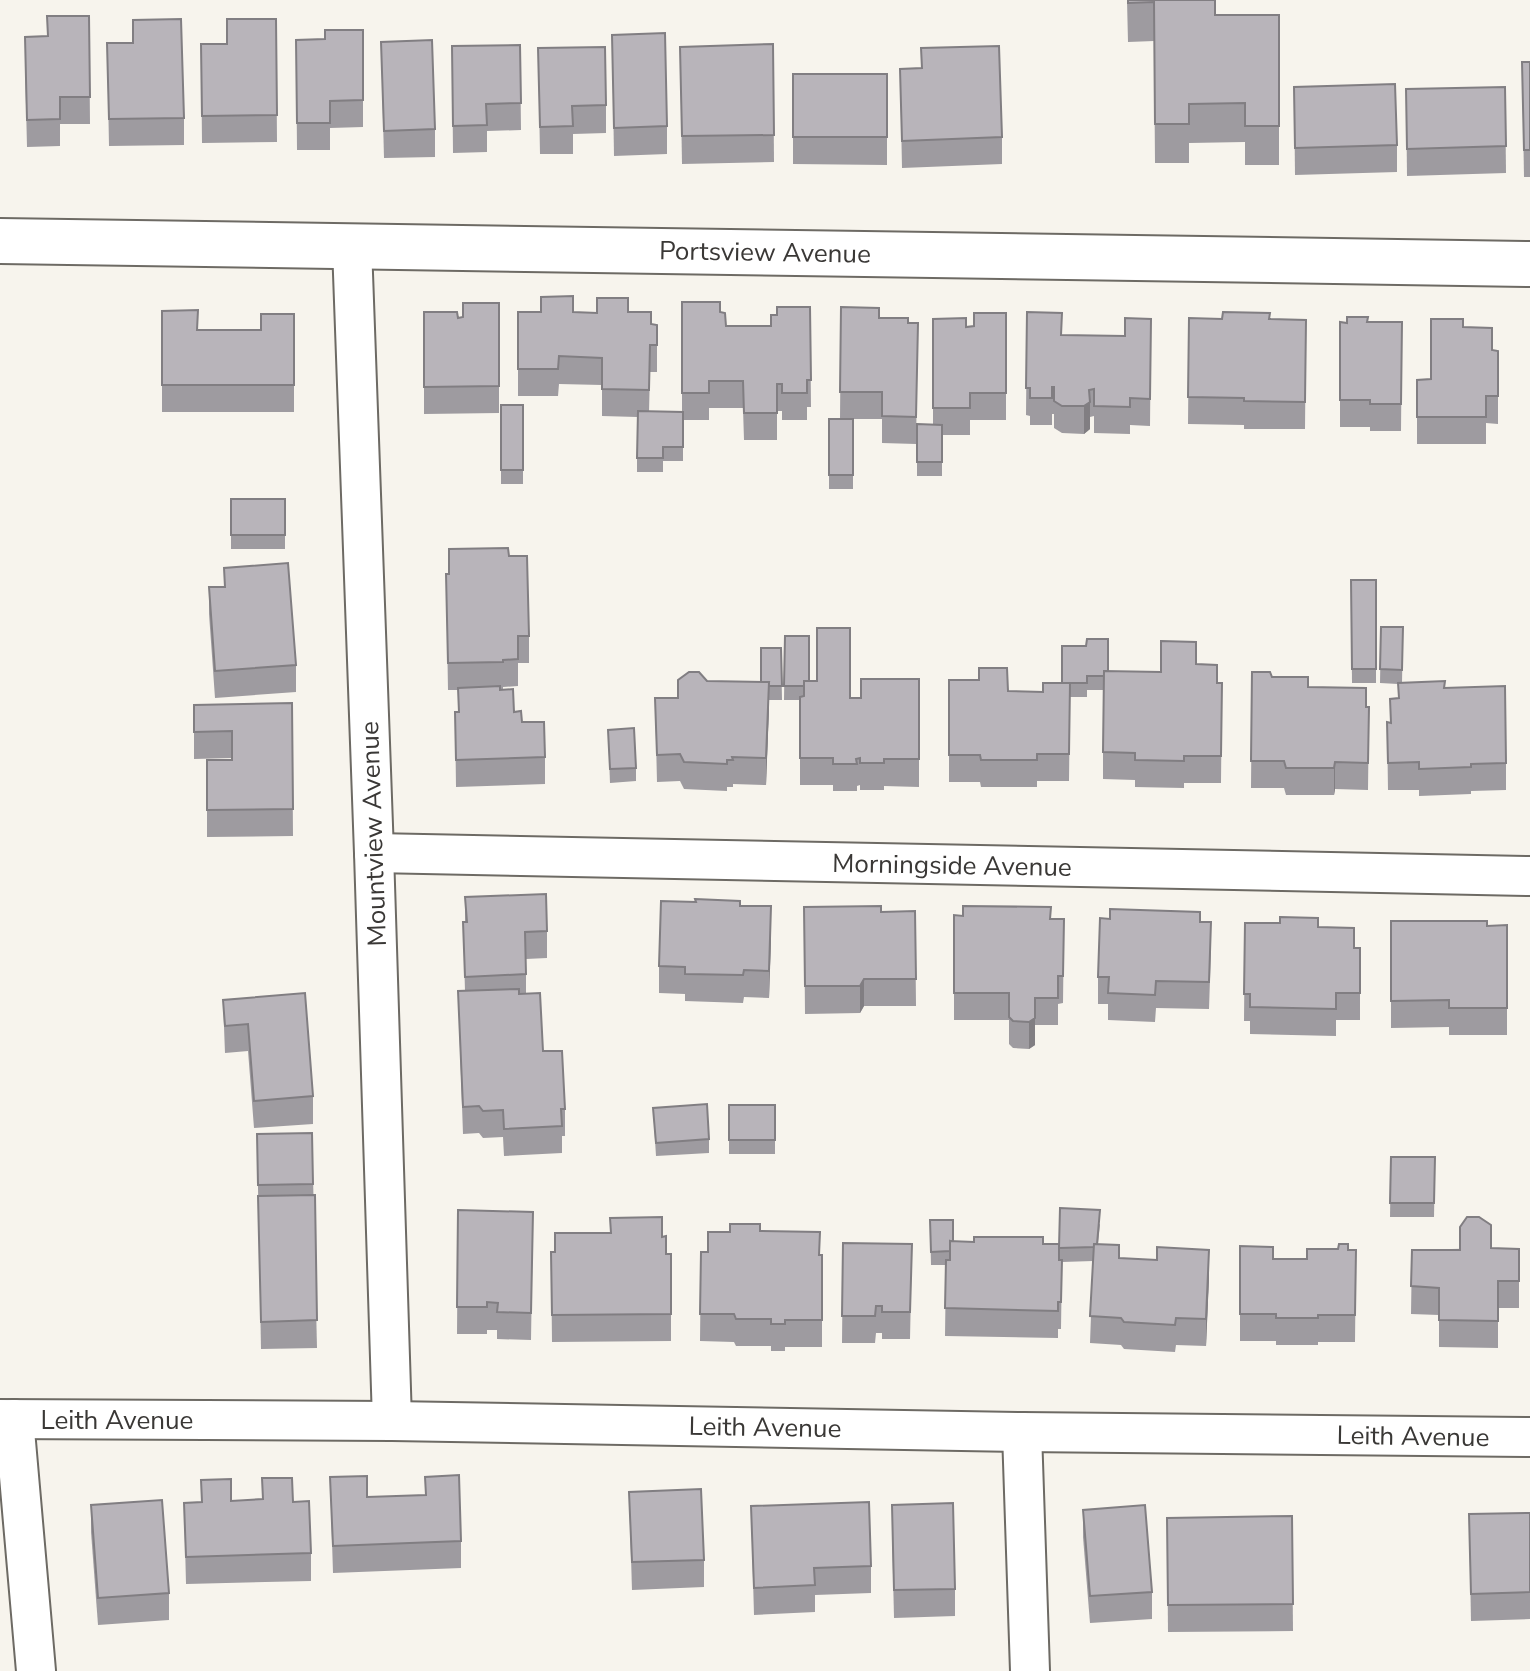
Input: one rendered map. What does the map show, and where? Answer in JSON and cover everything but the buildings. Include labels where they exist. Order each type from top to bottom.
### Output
[{"type":"street","name":"Portsview Avenue","points":[[0,241],[1530,264]]},
{"type":"street","name":"Mountview Avenue","points":[[352,246],[392,1421]]},
{"type":"street","name":"Morningside Avenue","points":[[374,853],[1530,876]]},
{"type":"street","name":"Leith Avenue","points":[[7,1419],[392,1421],[1530,1437]]},
{"type":"street","points":[[7,1419],[36,1671]]},
{"type":"street","points":[[1022,1432],[1030,1671]]}]
